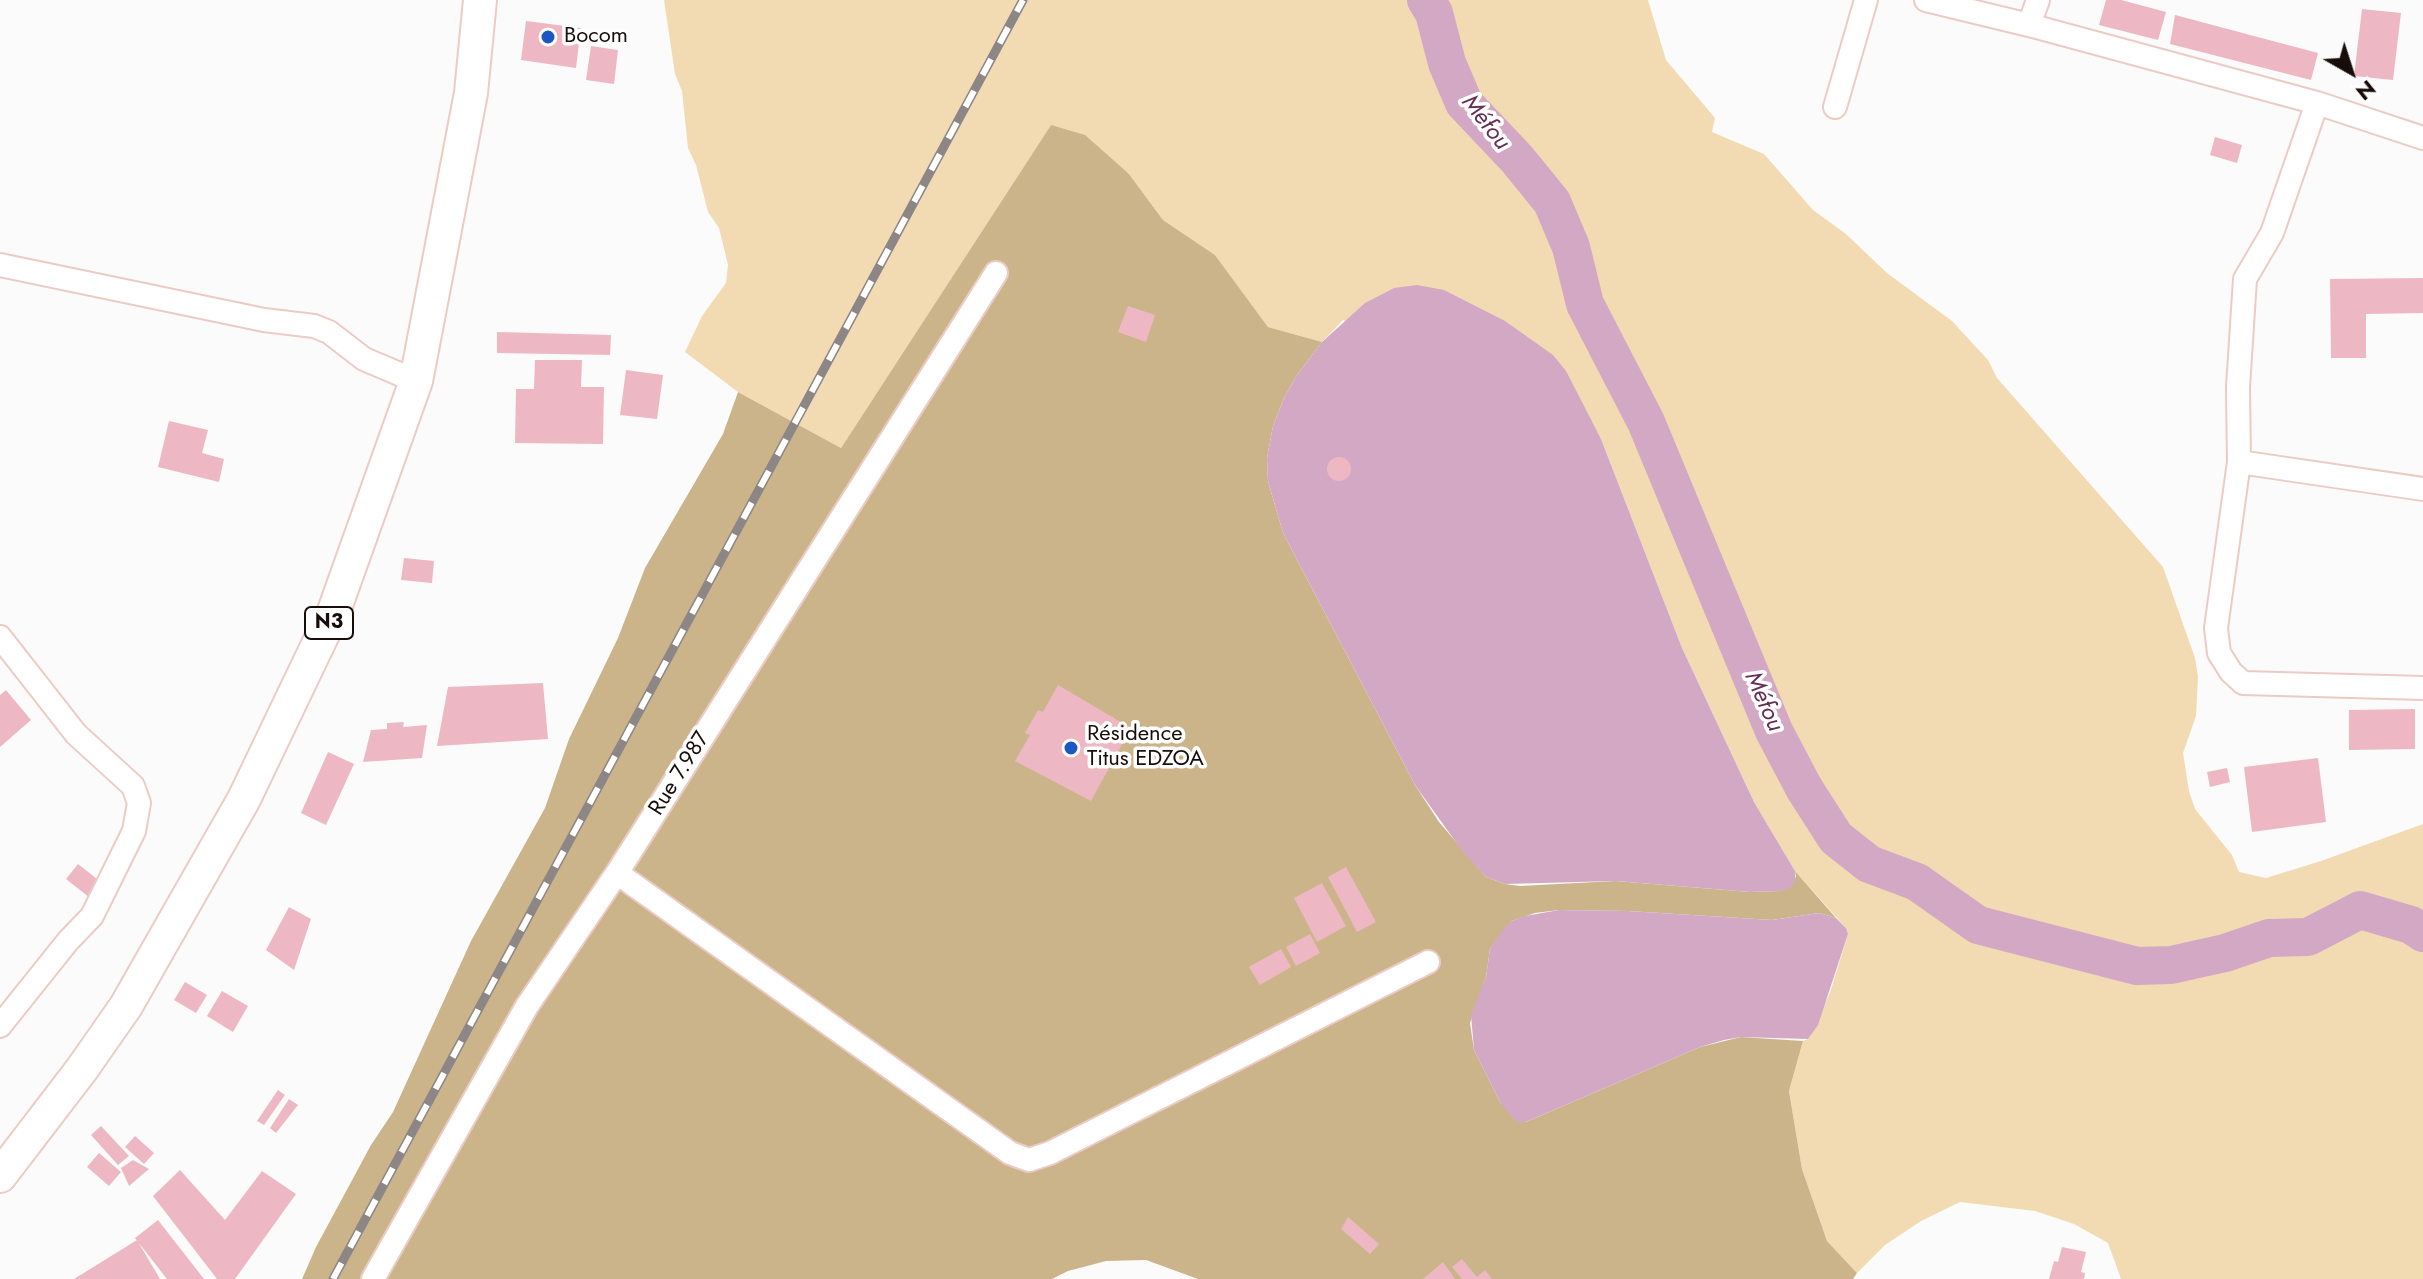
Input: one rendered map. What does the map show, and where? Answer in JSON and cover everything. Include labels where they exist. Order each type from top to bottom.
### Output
[{"type":"highway","name":"N3","points":[[0,1176],[126,1006],[244,799],[334,611],[416,381],[471,93],[480,0]]},
{"type":"street","points":[[1835,107],[1866,0]]},
{"type":"street","points":[[1926,0],[2317,103],[2423,138]]},
{"type":"street","points":[[2029,25],[2038,0]]},
{"type":"street","points":[[2317,103],[2272,233],[2245,279],[2238,387],[2239,462],[2216,628],[2219,653],[2231,672],[2243,683],[2423,688]]},
{"type":"street","points":[[0,265],[264,320],[314,326],[329,332],[364,359],[416,381]]},
{"type":"street","name":"Rue 7.987","points":[[373,1279],[527,1006],[617,873],[996,273]]},
{"type":"street","points":[[2239,462],[2423,489]]},
{"type":"street","points":[[0,637],[76,734],[133,786],[139,803],[134,831],[92,916],[0,1026]]},
{"type":"street","points":[[617,873],[1010,1153],[1029,1160],[1050,1153],[1428,962]]},
{"type":"shaded area","points":[[664,0],[1648,0],[1666,60],[1715,118],[1712,132],[1764,154],[1813,210],[1846,234],[1887,273],[1952,321],[1988,360],[1997,378],[2163,567],[2195,658],[2198,677],[2196,716],[2183,753],[2189,791],[2195,809],[2232,855],[2239,872],[2266,878],[2423,824],[2423,1279],[2121,1279],[2108,1243],[2074,1224],[2035,1211],[1960,1202],[1921,1221],[1885,1245],[1857,1273],[1827,1241],[1802,1169],[1789,1091],[1803,1041],[1808,1039],[1830,993],[1848,934],[1795,871],[1754,802],[1682,648],[1601,439],[1343,320],[1322,342],[1268,327],[1215,255],[1163,220],[1129,174],[1051,125],[841,448],[738,392],[685,352],[702,316],[726,283],[728,265],[719,228],[708,212],[696,165],[688,148],[682,91],[675,74]]},
{"type":"shaded area","points":[[1051,125],[1085,135],[1129,174],[1163,220],[1215,255],[1268,327],[1322,342],[1297,375],[1273,426],[1267,458],[1268,481],[1283,533],[1415,785],[1439,822],[1486,877],[1520,886],[1616,881],[1750,892],[1780,891],[1796,877],[1795,871],[1836,918],[1819,913],[1772,920],[1628,911],[1559,910],[1535,913],[1512,921],[1490,949],[1486,977],[1470,1023],[1474,1050],[1500,1102],[1526,1122],[1700,1047],[1741,1037],[1803,1041],[1789,1091],[1802,1169],[1827,1241],[1857,1273],[1853,1279],[1198,1279],[1146,1260],[1106,1261],[1068,1271],[1052,1279],[302,1279],[371,1145],[393,1112],[471,941],[545,808],[569,739],[618,638],[645,568],[723,434],[738,392],[841,448]]},
{"type":"shaded area","points":[[1417,285],[1444,290],[1505,321],[1553,355],[1566,371],[1601,439],[1682,648],[1754,802],[1795,871],[1795,882],[1788,889],[1750,892],[1616,881],[1505,884],[1486,877],[1463,852],[1415,785],[1283,533],[1268,481],[1267,458],[1273,426],[1284,398],[1322,342],[1365,303],[1394,288]]},
{"type":"shaded area","points":[[1559,910],[1772,920],[1819,913],[1836,918],[1848,934],[1818,1025],[1808,1039],[1741,1037],[1724,1040],[1700,1047],[1526,1122],[1516,1122],[1500,1102],[1474,1050],[1471,1015],[1486,977],[1490,949],[1504,928],[1525,916]]},
{"type":"building","points":[[2106,0],[2121,0],[2166,12],[2158,40],[2099,25]]},
{"type":"building","points":[[2362,9],[2401,13],[2393,80],[2354,76]]},
{"type":"building","points":[[2175,15],[2318,53],[2311,80],[2170,44]]},
{"type":"building","points":[[526,21],[581,28],[576,68],[521,60]]},
{"type":"building","points":[[591,46],[618,50],[614,84],[586,80]]},
{"type":"building","points":[[2215,137],[2242,145],[2237,163],[2210,155]]},
{"type":"building","points":[[2423,278],[2423,313],[2366,314],[2366,358],[2331,358],[2330,279]]},
{"type":"building","points":[[1128,306],[1155,315],[1146,342],[1118,332]]},
{"type":"building","points":[[497,332],[611,335],[610,355],[497,353]]},
{"type":"building","points":[[535,360],[582,360],[581,387],[604,387],[603,444],[515,443],[516,389],[534,389]]},
{"type":"building","points":[[626,370],[663,375],[657,419],[620,415]]},
{"type":"building","points":[[169,421],[208,430],[202,453],[224,459],[219,482],[158,467]]},
{"type":"building","points":[[1339,457],[1350,464],[1351,469],[1344,480],[1339,481],[1328,474],[1327,469],[1334,458]]},
{"type":"building","points":[[404,558],[434,561],[432,583],[401,580]]},
{"type":"building","points":[[543,683],[548,739],[437,746],[448,687]]},
{"type":"building","name":"Résidence Titus EDZOA","points":[[1058,685],[1131,728],[1091,801],[1015,761],[1030,735],[1025,733],[1038,710],[1043,712]]},
{"type":"building","points":[[6,690],[31,720],[0,747],[0,695]]},
{"type":"building","points":[[2415,709],[2415,749],[2349,750],[2349,710]]},
{"type":"building","points":[[404,722],[403,727],[427,725],[422,758],[363,762],[371,730],[387,729],[387,723]]},
{"type":"building","points":[[328,752],[354,764],[326,825],[301,813]]},
{"type":"building","points":[[2318,758],[2326,822],[2252,832],[2244,767]]},
{"type":"building","points":[[2227,768],[2230,782],[2210,787],[2207,772]]},
{"type":"building","points":[[78,864],[106,886],[94,901],[66,879]]},
{"type":"building","points":[[1346,867],[1376,922],[1357,932],[1328,877]]},
{"type":"building","points":[[1322,883],[1346,926],[1317,942],[1294,898]]},
{"type":"building","points":[[289,907],[311,919],[294,970],[266,950]]},
{"type":"building","points":[[1310,934],[1320,953],[1296,966],[1286,947]]},
{"type":"building","points":[[1281,949],[1291,967],[1260,985],[1249,967]]},
{"type":"building","points":[[185,982],[207,995],[196,1013],[174,1000]]},
{"type":"building","points":[[222,991],[248,1006],[233,1032],[207,1016]]},
{"type":"building","points":[[278,1090],[285,1095],[264,1125],[257,1121]]},
{"type":"building","points":[[289,1099],[298,1105],[276,1133],[270,1128]]},
{"type":"building","points":[[101,1126],[129,1156],[118,1165],[91,1135]]},
{"type":"building","points":[[135,1136],[154,1153],[144,1164],[125,1147]]},
{"type":"building","points":[[99,1153],[121,1172],[109,1186],[87,1167]]},
{"type":"building","points":[[133,1160],[149,1169],[129,1186],[121,1168]]},
{"type":"building","points":[[180,1170],[225,1220],[262,1171],[296,1194],[235,1279],[217,1279],[153,1196]]},
{"type":"building","points":[[1348,1217],[1379,1244],[1370,1254],[1341,1229]]},
{"type":"building","points":[[158,1220],[204,1279],[167,1279],[135,1238]]},
{"type":"building","points":[[137,1240],[160,1279],[74,1279]]},
{"type":"building","points":[[2062,1247],[2086,1252],[2081,1272],[2085,1273],[2084,1279],[2049,1279]]},
{"type":"building","points":[[1462,1259],[1477,1277],[1485,1270],[1492,1279],[1462,1279],[1452,1267]]},
{"type":"building","points":[[1443,1262],[1455,1279],[1423,1279]]},
{"type":"waterway","name":"Méfou","points":[[1426,0],[1434,13],[1447,63],[1464,103],[1517,159],[1552,202],[1571,247],[1585,304],[1646,422],[1774,731],[1804,788],[1836,838],[1869,864],[1917,882],[1978,925],[2137,966],[2171,965],[2225,953],[2269,938],[2308,937],[2360,910],[2411,925],[2423,933]]},
{"type":"railway","points":[[333,1279],[1023,0]]},
{"type":"place","name":"Bocom","points":[[548,37]]},
{"type":"place","name":"Résidence Titus EDZOA","points":[[1071,748]]}]
